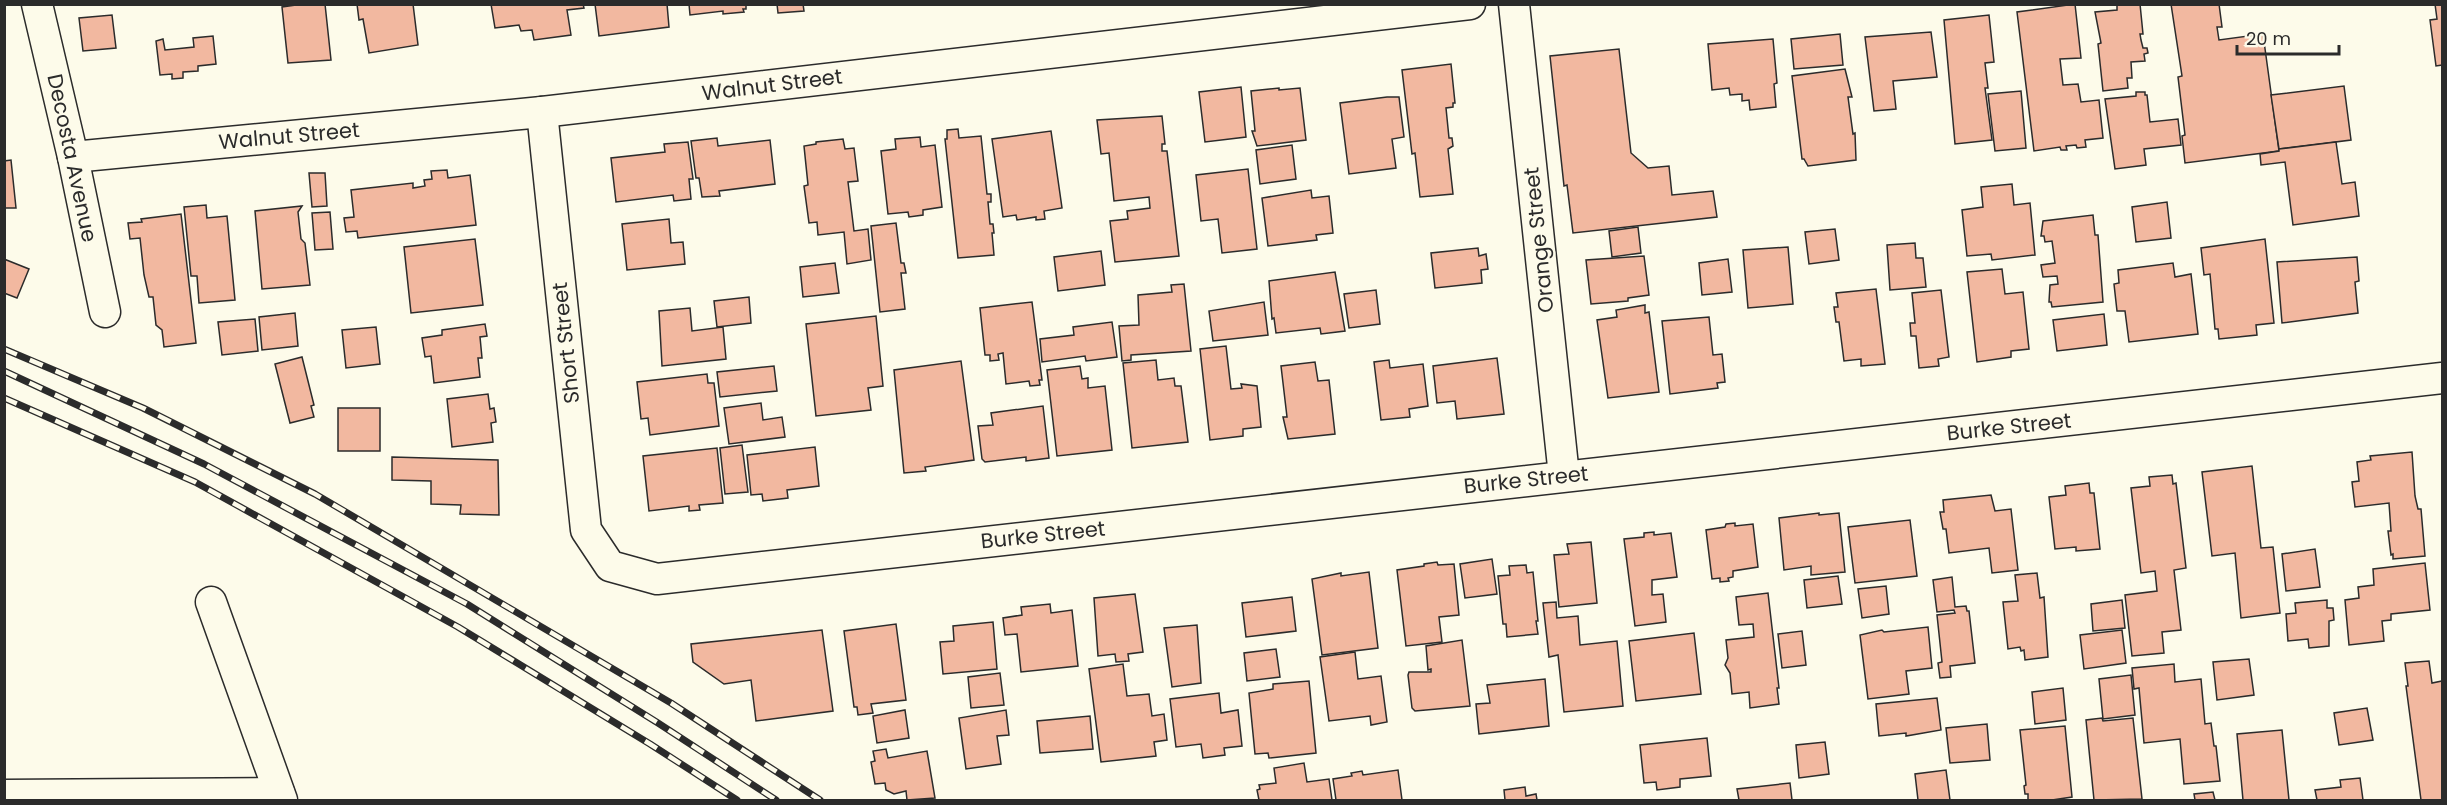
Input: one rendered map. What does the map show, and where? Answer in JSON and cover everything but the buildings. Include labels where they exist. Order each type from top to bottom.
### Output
[{"type":"street","name":"Decosta Avenue","points":[[37,4],[73,157],[105,312]]},
{"type":"street","name":"Walnut Street","points":[[73,157],[542,112],[1470,4]]},
{"type":"street","name":"Orange Street","points":[[1514,4],[1564,476]]},
{"type":"street","name":"Short Street","points":[[542,112],[586,530],[610,566]]},
{"type":"street","name":"Burke Street","points":[[610,566],[657,579],[2442,378]]},
{"type":"street","points":[[4,795],[281,797],[211,602]]},
{"type":"railway","points":[[4,349],[143,408],[315,494],[671,703],[820,800]]},
{"type":"railway","points":[[4,371],[204,464],[467,604],[658,723],[776,800]]},
{"type":"railway","points":[[4,398],[195,482],[458,627],[737,800]]}]
